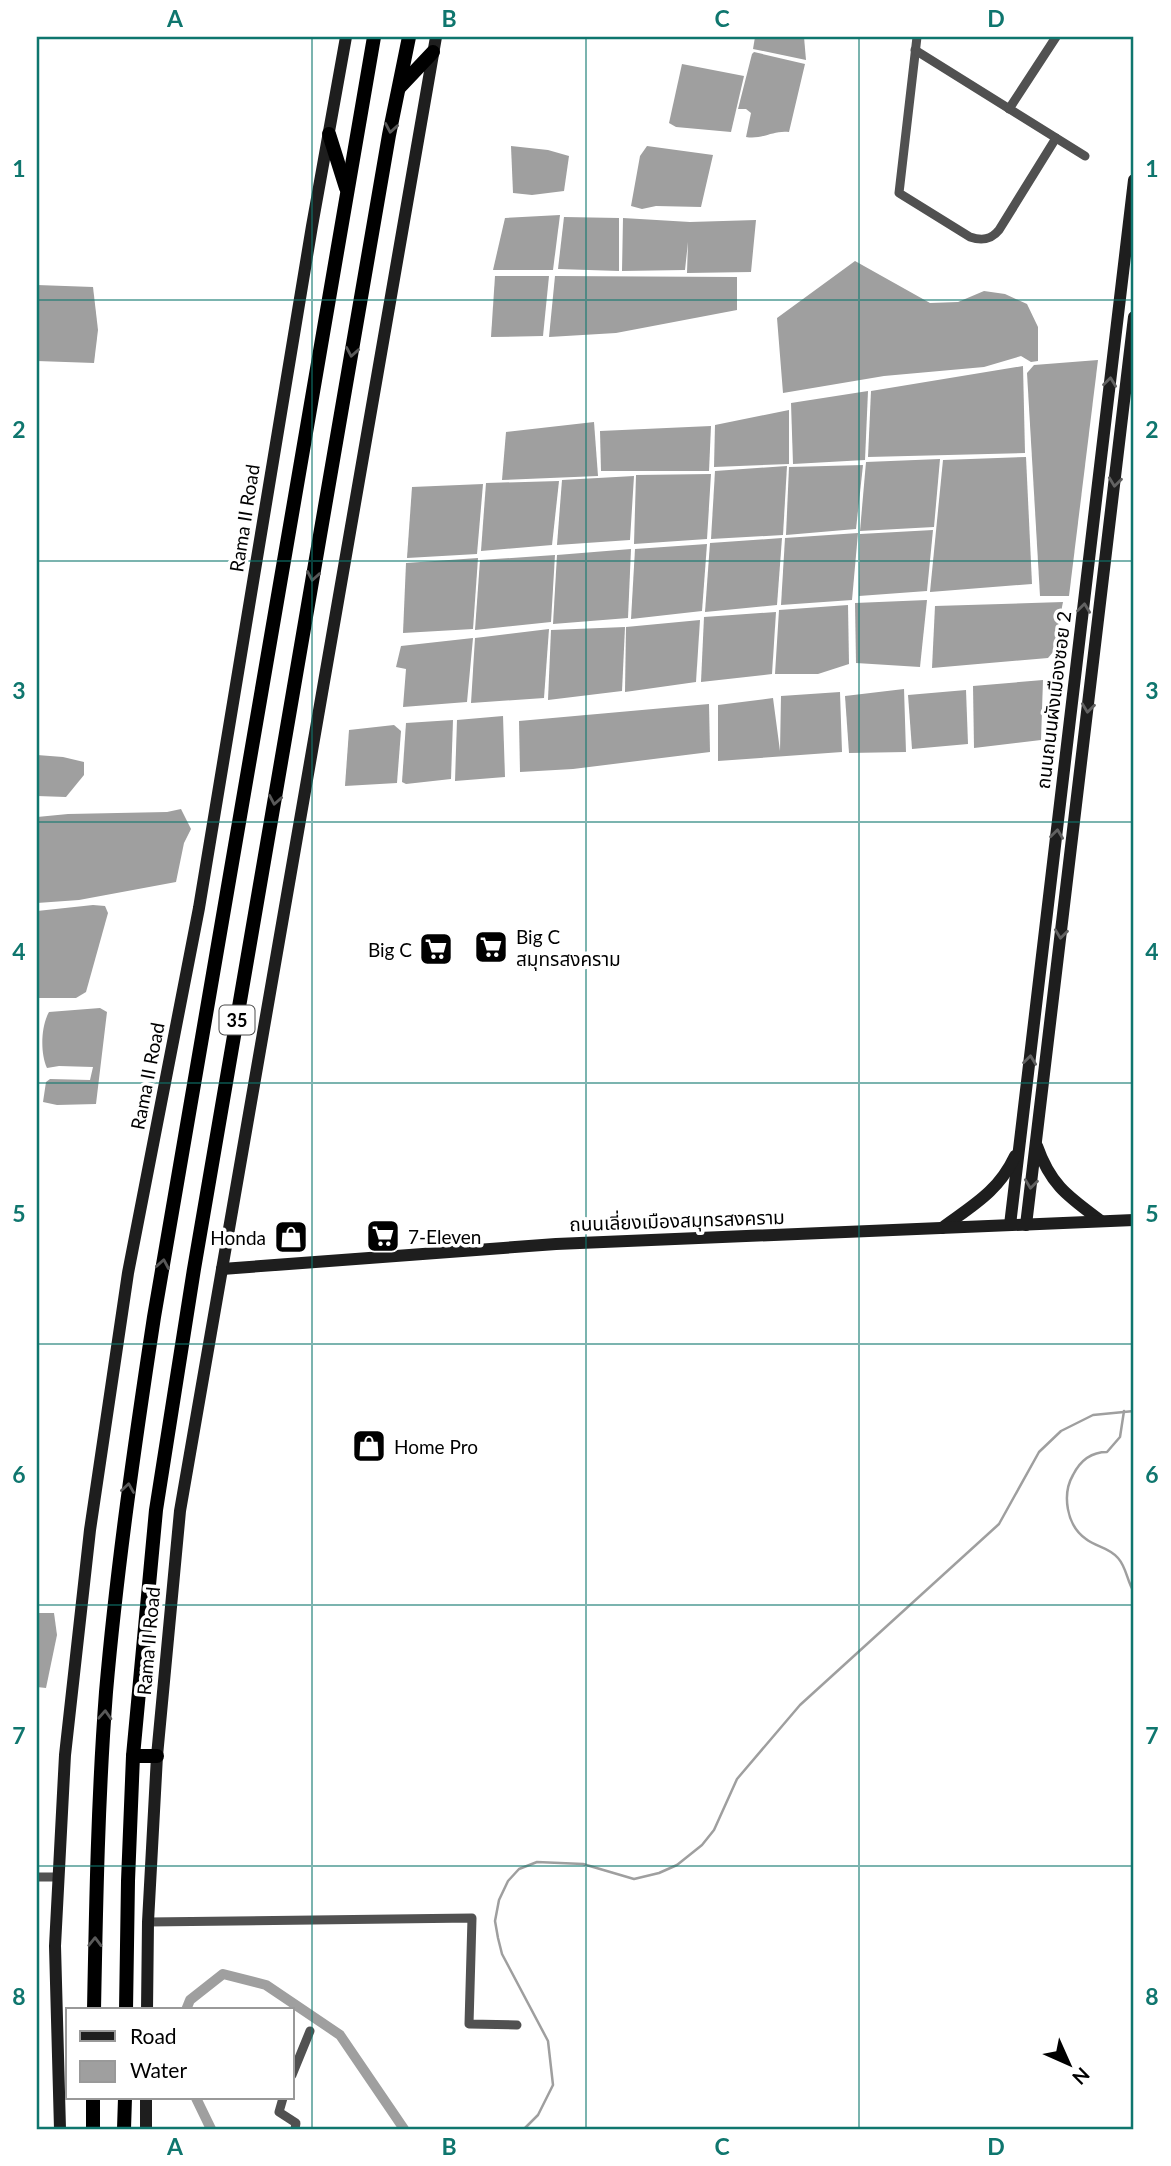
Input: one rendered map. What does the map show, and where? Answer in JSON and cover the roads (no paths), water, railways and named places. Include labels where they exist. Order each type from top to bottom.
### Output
[{"type":"highway","name":"Rama II Road","points":[[94,2008],[96,1880],[106,1693],[125,1506],[154,1317],[374,37]]},
{"type":"highway","name":"Rama II Road","points":[[126,2008],[133,1756],[156,1510],[194,1269],[409,37]]},
{"type":"highway","points":[[399,88],[433,52]]},
{"type":"highway","points":[[329,134],[348,193]]},
{"type":"highway","points":[[133,1756],[157,1756]]},
{"type":"highway","points":[[93,2100],[93,2129]]},
{"type":"highway","points":[[124,2129],[125,2100]]},
{"type":"main road","name":"Rama II Road","points":[[60,2129],[55,1946],[69,1704],[90,1530],[128,1273],[199,908],[346,37]]},
{"type":"main road","name":"Rama II Road","points":[[147,2008],[148,1922],[157,1756],[180,1511],[436,37]]},
{"type":"main road","name":"ถนนถนนผังเมืองซอย 2","points":[[1010,1225],[1134,180]]},
{"type":"main road","name":"ถนนถนนผังเมืองซอย 2","points":[[1026,1224],[1134,317]]},
{"type":"main road","points":[[1024,1106],[1040,1108]]},
{"type":"main road","points":[[1036,1142],[1045,1170],[1066,1194],[1101,1222]]},
{"type":"main road","points":[[942,1228],[999,1184],[1020,1146]]},
{"type":"main road","name":"ถนนเลี่ยงเมืองสมุทรสงคราม","points":[[222,1269],[555,1244],[1134,1220]]},
{"type":"main road","points":[[146,2100],[146,2129]]},
{"type":"street","points":[[917,37],[899,192],[971,237],[980,240],[989,238],[999,230],[1056,138]]},
{"type":"street","points":[[1009,109],[1056,37]]},
{"type":"street","points":[[915,50],[1085,156]]},
{"type":"street","points":[[37,1877],[59,1877]]},
{"type":"street","points":[[148,1922],[472,1918],[469,2024],[517,2025]]},
{"type":"street","points":[[294,2070],[310,2031]]},
{"type":"street","points":[[282,2100],[279,2112],[296,2123],[295,2129]]},
{"type":"water","points":[[755,37],[804,37],[806,60],[753,49]]},
{"type":"water","points":[[754,52],[805,64],[789,132],[746,137],[751,113],[746,109],[738,109]]},
{"type":"water","points":[[682,64],[744,76],[731,132],[676,127],[669,123]]},
{"type":"water","points":[[511,146],[548,150],[569,156],[564,191],[532,195],[513,193]]},
{"type":"water","points":[[647,146],[713,155],[701,207],[656,206],[642,209],[631,206],[640,156]]},
{"type":"water","points":[[560,215],[553,270],[493,270],[505,218]]},
{"type":"water","points":[[564,217],[619,218],[619,271],[558,269]]},
{"type":"water","points":[[623,218],[690,222],[756,220],[751,272],[687,273],[688,242],[685,270],[622,271]]},
{"type":"water","points":[[855,261],[930,303],[958,302],[984,291],[1005,294],[1027,304],[1038,327],[1038,361],[1031,362],[1021,356],[984,367],[884,376],[783,393],[777,318]]},
{"type":"water","points":[[495,276],[549,276],[543,336],[491,337]]},
{"type":"water","points":[[555,276],[737,277],[737,310],[616,333],[549,337]]},
{"type":"water","points":[[37,285],[93,287],[98,330],[94,363],[37,361]]},
{"type":"water","points":[[1098,360],[1069,596],[1040,596],[1027,373],[1034,365]]},
{"type":"water","points":[[1023,366],[1025,453],[868,457],[871,391]]},
{"type":"water","points":[[868,391],[865,460],[793,464],[791,403]]},
{"type":"water","points":[[789,410],[789,464],[714,467],[715,425]]},
{"type":"water","points":[[594,422],[598,476],[502,480],[506,432]]},
{"type":"water","points":[[711,426],[709,471],[601,471],[600,431]]},
{"type":"water","points":[[1026,457],[1032,584],[930,592],[943,460]]},
{"type":"water","points":[[940,459],[934,527],[860,531],[866,462]]},
{"type":"water","points":[[863,465],[856,529],[786,535],[789,467]]},
{"type":"water","points":[[787,466],[783,535],[711,539],[715,471]]},
{"type":"water","points":[[711,474],[707,539],[634,544],[636,475]]},
{"type":"water","points":[[634,476],[630,540],[557,545],[562,480]]},
{"type":"water","points":[[559,481],[552,545],[481,551],[486,483]]},
{"type":"water","points":[[483,484],[477,554],[407,558],[412,487]]},
{"type":"water","points":[[933,530],[927,591],[859,596],[860,534]]},
{"type":"water","points":[[858,533],[852,600],[781,605],[785,538]]},
{"type":"water","points":[[782,538],[777,605],[705,612],[710,543]]},
{"type":"water","points":[[707,544],[702,611],[631,619],[635,549]]},
{"type":"water","points":[[631,549],[628,618],[553,624],[557,555]]},
{"type":"water","points":[[555,555],[551,622],[475,630],[480,560]]},
{"type":"water","points":[[478,558],[473,629],[403,633],[406,563]]},
{"type":"water","points":[[927,600],[920,667],[856,663],[855,603]]},
{"type":"water","points":[[1063,602],[1053,652],[1048,658],[932,668],[935,606]]},
{"type":"water","points":[[848,605],[849,664],[818,674],[775,674],[779,610]]},
{"type":"water","points":[[776,612],[772,674],[701,682],[704,617]]},
{"type":"water","points":[[700,620],[696,682],[625,692],[626,627]]},
{"type":"water","points":[[625,627],[622,691],[548,700],[551,630]]},
{"type":"water","points":[[549,629],[544,698],[471,703],[475,638]]},
{"type":"water","points":[[473,638],[467,702],[403,707],[406,669],[396,667],[401,646]]},
{"type":"water","points":[[1043,680],[1041,740],[974,748],[973,686]]},
{"type":"water","points":[[904,689],[906,752],[849,753],[845,696]]},
{"type":"water","points":[[966,690],[968,744],[912,749],[908,695]]},
{"type":"water","points":[[840,692],[842,752],[718,761],[718,705],[773,698],[780,751],[781,696]]},
{"type":"water","points":[[709,704],[710,752],[573,769],[520,772],[519,721]]},
{"type":"water","points":[[503,716],[505,777],[455,781],[457,720]]},
{"type":"water","points":[[453,720],[451,779],[406,784],[402,782],[406,723]]},
{"type":"water","points":[[394,725],[401,731],[397,783],[345,786],[349,730]]},
{"type":"water","points":[[37,755],[84,762],[84,775],[66,797],[37,796]]},
{"type":"water","points":[[181,809],[191,829],[184,843],[176,882],[79,900],[37,903],[37,817],[167,812]]},
{"type":"water","points":[[105,906],[108,913],[86,992],[76,998],[37,998],[37,911]]},
{"type":"water","points":[[100,1008],[107,1012],[96,1104],[57,1105],[43,1102],[46,1082],[50,1079],[90,1080],[93,1067],[47,1068],[42,1040],[49,1012]]},
{"type":"water","points":[[37,1613],[54,1613],[57,1635],[46,1688],[37,1687]]},
{"type":"waterway","points":[[1124,1411],[1120,1437],[1107,1452],[1091,1456],[1079,1466],[1070,1483],[1067,1500],[1070,1518],[1079,1533],[1118,1558],[1134,1592]]},
{"type":"waterway","points":[[524,2129],[538,2115],[553,2085],[548,2041],[502,1954],[498,1938],[495,1921],[499,1900],[508,1881],[519,1869],[537,1862],[583,1864],[634,1879],[677,1865],[702,1845],[714,1830],[737,1779],[800,1705],[999,1524],[1039,1452],[1061,1431],[1093,1415],[1134,1411]]},
{"type":"waterway","points":[[187,2008],[190,2000],[223,1974],[266,1985],[340,2035],[404,2129]]},
{"type":"waterway","points":[[197,2100],[211,2129]]},
{"type":"place","name":"Big C สมุทรสงคราม","points":[[491,947]]},
{"type":"place","name":"Big C","points":[[436,949]]},
{"type":"place","name":"7-Eleven","points":[[383,1236]]},
{"type":"place","name":"Honda","points":[[291,1237]]},
{"type":"place","name":"Home Pro","points":[[369,1446]]}]
